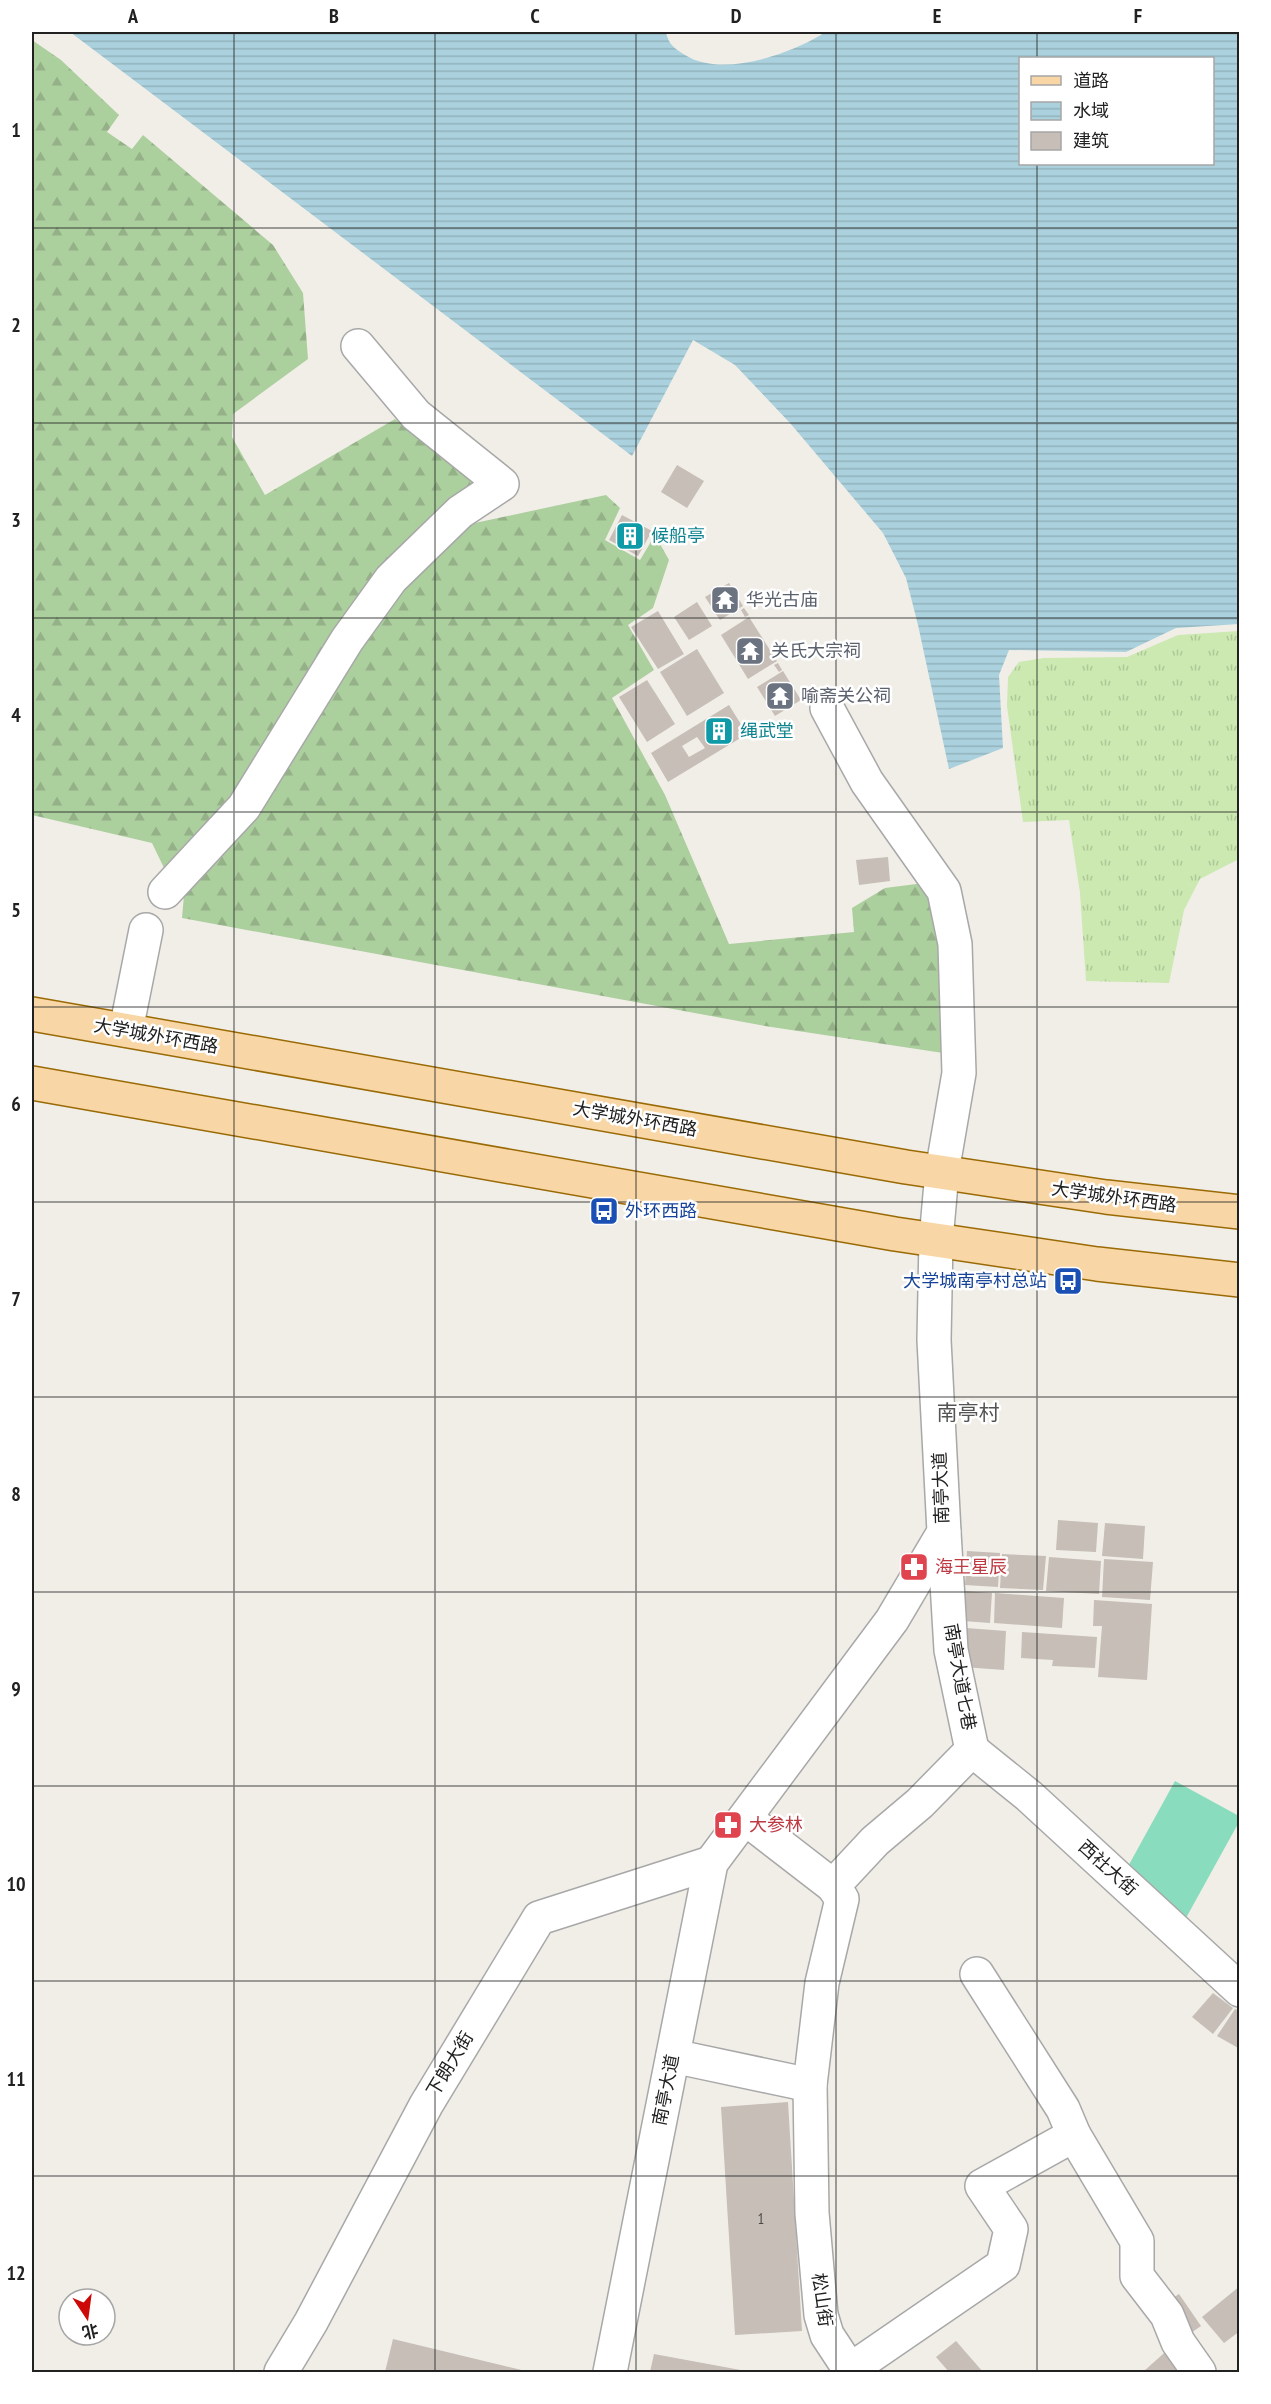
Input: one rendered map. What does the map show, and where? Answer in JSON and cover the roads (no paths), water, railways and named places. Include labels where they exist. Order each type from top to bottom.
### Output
[{"type":"main road","name":"大学城外环西路","points":[[32,1014],[942,1172],[1107,1197],[1239,1212]]},
{"type":"main road","points":[[32,1083],[936,1240],[1097,1264],[1239,1280]]},
{"type":"street","points":[[165,892],[244,807],[347,640],[391,579],[460,512],[502,484],[416,415],[358,346]]},
{"type":"street","name":"南亭大道","points":[[610,2373],[711,1863],[892,1620],[944,1532],[935,1347],[936,1240],[942,1172],[959,1073],[955,944],[944,891],[867,782],[826,708]]},
{"type":"street","points":[[126,1030],[146,930]]},
{"type":"street","name":"南亭大道七巷","points":[[944,1532],[951,1650],[972,1750]]},
{"type":"street","points":[[745,1818],[832,1886],[875,1841],[920,1803],[972,1750]]},
{"type":"street","name":"西社大街","points":[[972,1750],[1054,1819],[1239,1989]]},
{"type":"street","name":"下朗大街","points":[[281,2373],[311,2322],[426,2105],[539,1918],[711,1863]]},
{"type":"street","name":"松山街","points":[[832,1886],[842,1899],[822,1983],[810,2085],[812,2213],[821,2315],[827,2335],[850,2370],[1003,2265],[1011,2229],[982,2186],[1074,2135]]},
{"type":"street","points":[[977,1974],[1063,2109],[1074,2135],[1137,2241],[1137,2276],[1167,2315],[1178,2342],[1199,2373]]},
{"type":"street","points":[[673,2056],[810,2085]]},
{"type":"water","points":[[70,32],[666,32],[670,43],[675,48],[700,62],[735,64],[790,50],[807,43],[823,32],[1239,32],[1239,624],[1176,628],[1126,652],[1009,650],[999,675],[1003,748],[949,769],[906,578],[883,533],[790,423],[735,365],[693,340],[632,456]]},
{"type":"place","name":"候船亭","points":[[630,536]]},
{"type":"place","name":"华光古庙","points":[[725,600]]},
{"type":"place","name":"关氏大宗祠","points":[[750,651]]},
{"type":"place","name":"喻斋关公祠","points":[[780,696]]},
{"type":"place","name":"绳武堂","points":[[719,731]]},
{"type":"place","name":"外环西路","points":[[604,1211]]},
{"type":"place","name":"大学城南亭村总站","points":[[1068,1281]]},
{"type":"place","name":"海王星辰","points":[[914,1567]]},
{"type":"place","name":"大参林","points":[[728,1825]]},
{"type":"district","name":"南亭村","points":[[968,1413]]}]
